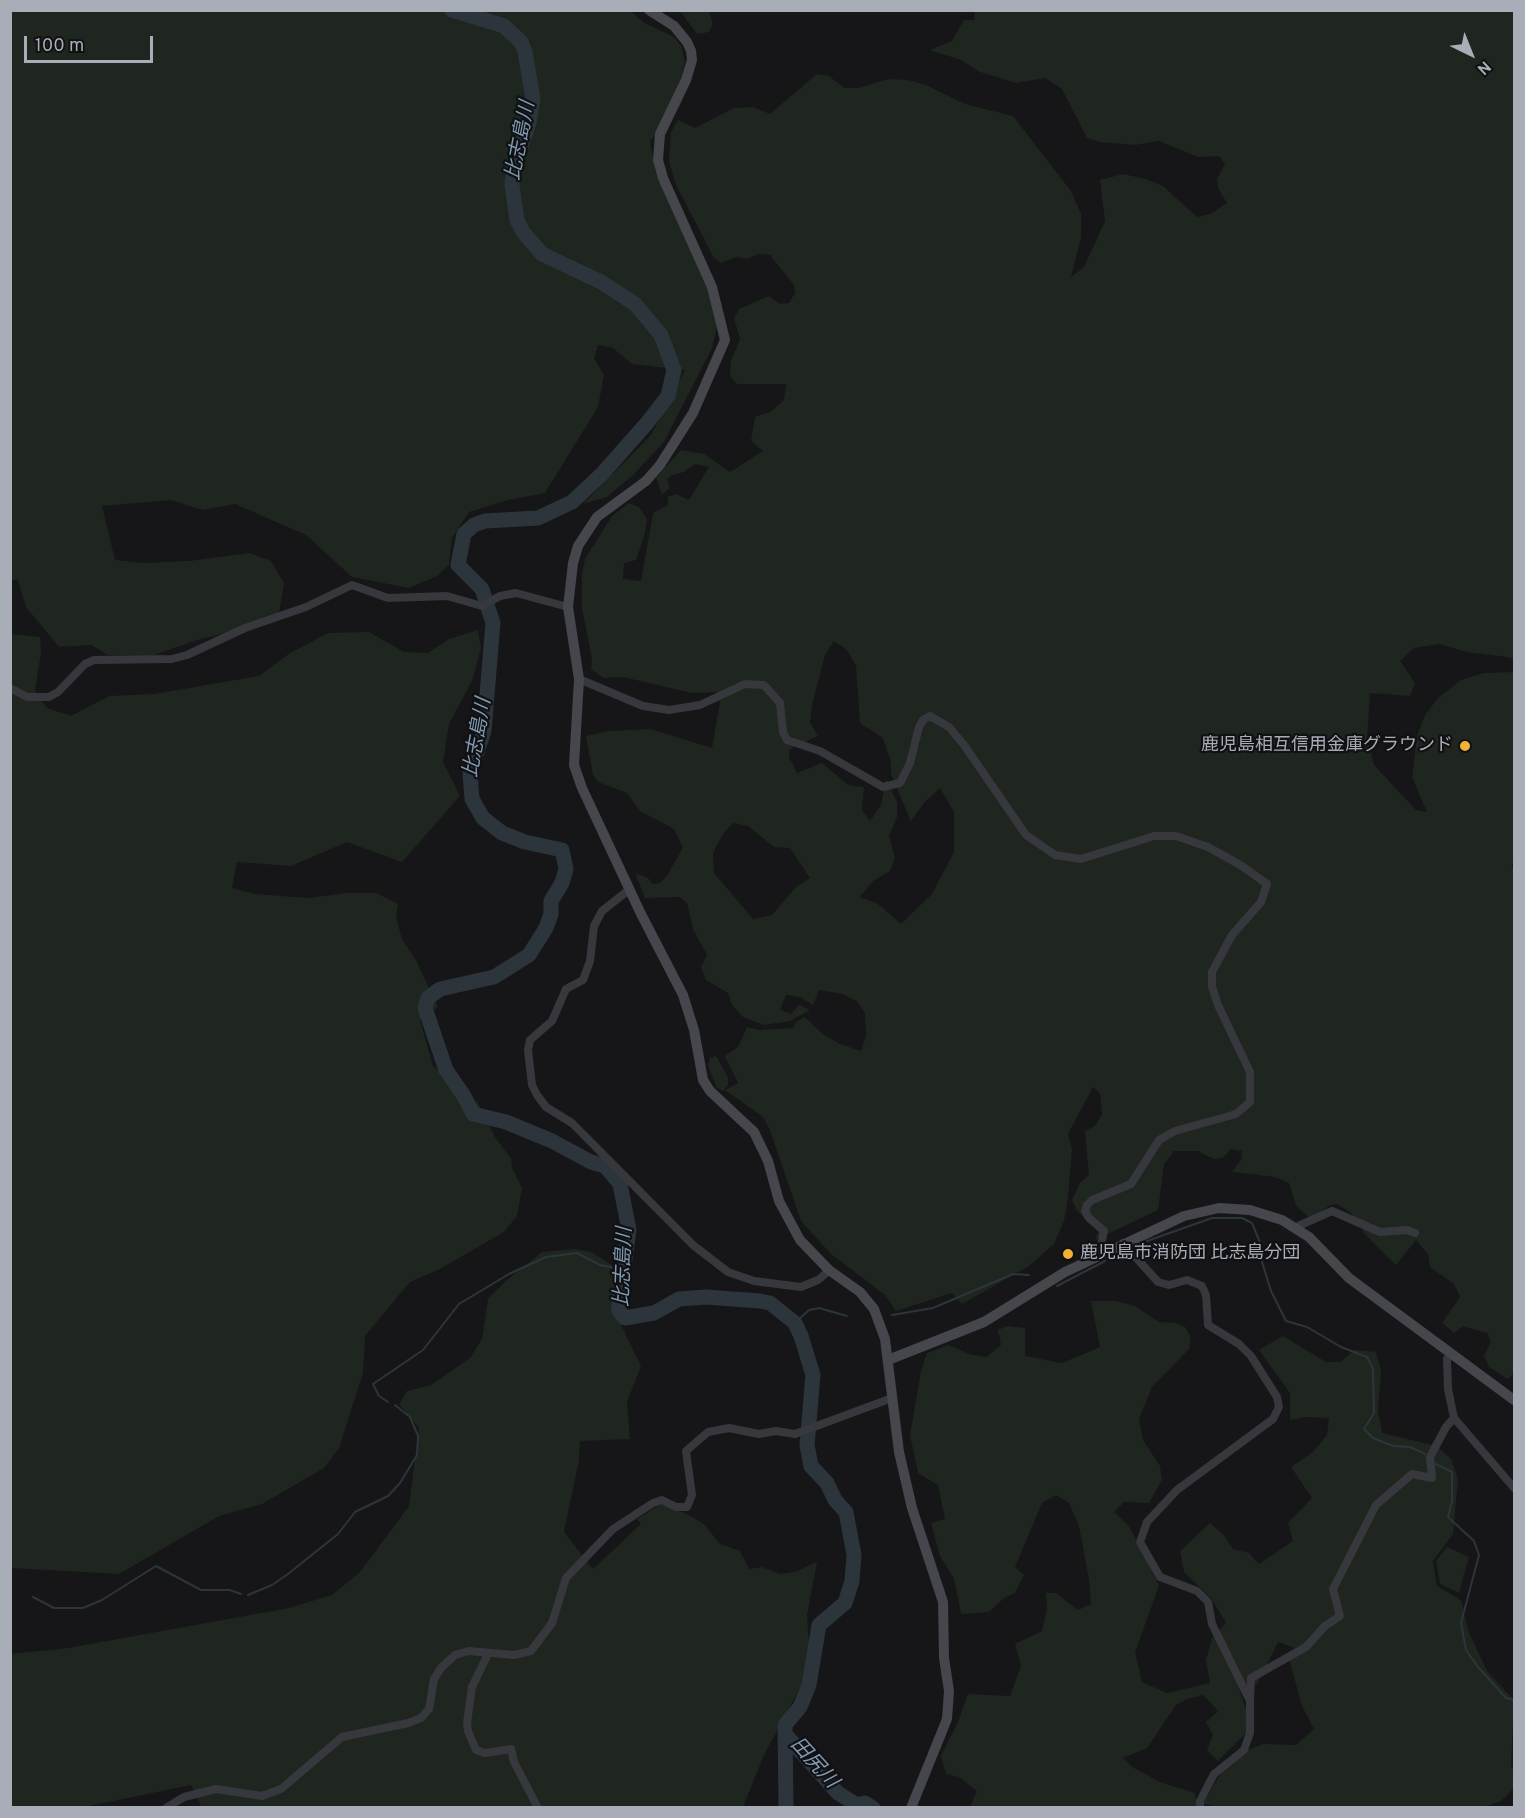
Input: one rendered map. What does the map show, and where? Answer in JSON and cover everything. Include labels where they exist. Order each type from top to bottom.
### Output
[{"type":"street","points":[[649,10],[674,26],[687,42],[690,51],[689,71],[660,134],[658,160],[663,178],[712,288],[725,340],[693,413],[660,465],[646,481],[597,517],[578,546],[573,563],[568,607],[579,679],[574,765],[582,788],[686,1005],[694,1030],[702,1080],[710,1091],[754,1132],[768,1161],[779,1201],[789,1222],[812,1255],[830,1270],[850,1282],[874,1309],[885,1339],[899,1452],[942,1602],[944,1658],[950,1691],[947,1719],[911,1808]]},
{"type":"street","points":[[10,688],[27,697],[49,697],[58,692],[85,664],[94,660],[172,659],[187,655],[245,628],[306,607],[352,585],[388,598],[447,596],[482,606],[500,596],[516,593],[568,607]]},
{"type":"street","points":[[579,679],[644,706],[669,710],[700,705],[745,684],[764,685],[780,703],[783,732],[787,740],[819,750],[883,787],[900,783],[910,763],[922,720],[930,716],[949,727],[964,745],[1022,831],[1055,855],[1081,860],[1154,836],[1176,836],[1208,848],[1242,866],[1267,884],[1261,902],[1232,935],[1212,972],[1212,987],[1218,1005],[1250,1072],[1250,1102],[1236,1114],[1175,1131],[1160,1140],[1131,1184],[1092,1200],[1087,1205],[1085,1210],[1089,1218],[1104,1231],[1099,1255]]},
{"type":"street","points":[[630,889],[602,911],[594,926],[590,961],[583,980],[566,989],[552,1021],[530,1040],[532,1085],[537,1095],[546,1107],[572,1123],[693,1245],[728,1272],[754,1281],[801,1287],[818,1280],[830,1270]]},
{"type":"street","points":[[888,1360],[984,1322],[1065,1272],[1123,1243],[1184,1216],[1219,1208],[1250,1210],[1296,1227],[1309,1236],[1349,1278],[1515,1400]]},
{"type":"street","points":[[1296,1227],[1332,1211],[1380,1232],[1407,1230],[1415,1233]]},
{"type":"street","points":[[1123,1243],[1158,1282],[1169,1285],[1187,1280],[1202,1286],[1206,1295],[1208,1325],[1239,1344],[1251,1356],[1277,1397],[1279,1407],[1273,1419],[1177,1490],[1147,1522],[1140,1542],[1160,1577],[1197,1591],[1208,1602],[1212,1624],[1250,1701]]},
{"type":"street","points":[[1451,1353],[1447,1359],[1448,1389],[1454,1419],[1515,1488]]},
{"type":"street","points":[[166,1808],[184,1797],[216,1789],[262,1796],[281,1789],[342,1737],[408,1723],[421,1718],[429,1709],[434,1679],[450,1658],[465,1651],[514,1655],[534,1648],[552,1623],[566,1578],[613,1528],[662,1500],[676,1507],[687,1507],[692,1495],[686,1451],[708,1432],[729,1428],[759,1434],[776,1431],[795,1434],[825,1425],[892,1398]]},
{"type":"street","points":[[1200,1808],[1200,1801],[1214,1774],[1244,1750],[1250,1733],[1251,1678],[1306,1647],[1326,1626],[1340,1616],[1333,1589],[1376,1505],[1412,1474],[1432,1478],[1430,1457],[1446,1427],[1454,1419]]},
{"type":"street","points":[[488,1654],[472,1687],[466,1723],[468,1731],[476,1750],[485,1753],[511,1749],[514,1762],[538,1808]]},
{"type":"shaded area","points":[[630,10],[643,22],[674,37],[681,46],[685,62],[671,118],[650,141],[653,158],[712,297],[718,322],[712,348],[664,442],[633,475],[607,497],[583,504],[651,435],[685,370],[632,364],[613,348],[598,345],[594,358],[604,375],[598,407],[545,493],[508,500],[469,512],[452,538],[449,565],[437,576],[409,588],[352,577],[306,535],[235,504],[203,510],[171,500],[102,506],[115,560],[146,563],[189,561],[249,553],[271,561],[284,583],[278,620],[197,640],[151,656],[108,655],[91,645],[59,647],[26,607],[18,580],[11,580],[11,11]]},
{"type":"shaded area","points":[[680,11],[709,11],[713,24],[709,32],[697,34]]},
{"type":"shaded area","points":[[975,11],[1514,11],[1514,658],[1467,652],[1439,644],[1414,648],[1400,661],[1415,683],[1410,696],[1370,693],[1367,738],[1374,765],[1416,810],[1427,812],[1412,777],[1417,736],[1425,715],[1438,698],[1461,680],[1484,673],[1514,672],[1514,861],[1511,866],[1514,868],[1514,1372],[1508,1379],[1489,1367],[1484,1355],[1491,1342],[1487,1333],[1463,1326],[1454,1333],[1442,1323],[1460,1297],[1454,1284],[1430,1267],[1428,1254],[1416,1240],[1396,1265],[1365,1234],[1350,1212],[1337,1204],[1330,1205],[1314,1217],[1308,1217],[1296,1205],[1289,1183],[1275,1177],[1232,1172],[1241,1160],[1242,1151],[1231,1149],[1223,1158],[1214,1159],[1198,1151],[1174,1151],[1164,1164],[1158,1210],[1095,1240],[1099,1230],[1077,1211],[1072,1200],[1080,1183],[1089,1175],[1085,1131],[1095,1126],[1102,1114],[1100,1093],[1093,1087],[1068,1134],[1072,1149],[1068,1198],[1064,1221],[1054,1244],[1029,1266],[962,1304],[952,1293],[896,1311],[885,1295],[831,1254],[801,1221],[770,1130],[763,1117],[725,1090],[738,1083],[725,1056],[738,1047],[747,1027],[760,1030],[793,1028],[796,1022],[805,1017],[824,1035],[840,1044],[861,1051],[866,1035],[865,1014],[858,1002],[843,994],[819,990],[813,1005],[800,997],[786,995],[780,1010],[791,1014],[799,1005],[810,1010],[790,1021],[764,1025],[743,1017],[732,1005],[728,993],[706,980],[701,967],[707,955],[693,929],[687,903],[680,897],[645,898],[635,873],[648,878],[653,884],[660,883],[668,874],[683,847],[674,829],[640,811],[627,793],[598,782],[593,775],[586,736],[609,731],[651,729],[712,748],[720,702],[716,692],[692,693],[623,677],[604,678],[591,669],[592,659],[582,608],[582,574],[585,559],[612,516],[629,503],[639,507],[647,519],[636,560],[624,563],[623,579],[641,581],[653,513],[668,505],[668,497],[676,494],[689,500],[709,467],[695,464],[684,472],[672,475],[667,480],[670,488],[662,494],[656,478],[681,450],[704,454],[730,472],[763,451],[751,441],[755,417],[770,412],[784,400],[786,384],[737,384],[730,376],[731,361],[740,339],[734,318],[739,309],[769,296],[780,304],[789,303],[795,293],[794,285],[770,255],[759,254],[748,259],[736,257],[721,263],[714,258],[676,185],[669,161],[671,132],[678,120],[695,128],[734,108],[753,107],[770,114],[817,74],[829,76],[844,88],[859,88],[888,79],[908,80],[926,85],[965,104],[1013,116],[1071,191],[1081,214],[1081,238],[1071,277],[1084,267],[1105,221],[1100,180],[1123,174],[1146,179],[1163,186],[1197,217],[1210,214],[1227,203],[1218,188],[1217,179],[1225,164],[1219,156],[1198,157],[1159,141],[1135,145],[1100,142],[1087,138],[1062,89],[1045,78],[1016,83],[980,72],[961,60],[930,50],[952,41],[964,20],[974,20]],"holes":[[[834,641],[847,650],[856,666],[860,723],[883,738],[891,762],[891,774],[911,821],[924,803],[940,788],[954,812],[954,852],[932,894],[901,924],[878,904],[860,897],[873,881],[890,871],[895,858],[889,836],[897,817],[897,802],[886,779],[881,805],[870,821],[862,810],[864,787],[848,785],[822,763],[797,773],[789,757],[790,749],[818,736],[810,722],[812,705],[825,655]],[[733,823],[748,826],[774,847],[790,848],[810,878],[796,887],[772,915],[753,919],[714,873],[713,853],[723,834]]]},
{"type":"shaded area","points":[[478,630],[481,648],[472,681],[449,724],[443,762],[460,796],[402,862],[347,842],[291,866],[237,862],[232,888],[255,894],[308,898],[347,893],[376,893],[398,904],[396,917],[402,939],[416,960],[438,1007],[420,1020],[433,1066],[478,1103],[496,1139],[511,1158],[512,1168],[522,1188],[517,1216],[504,1232],[438,1270],[410,1282],[365,1336],[363,1373],[339,1448],[324,1468],[262,1504],[219,1516],[119,1574],[11,1568],[11,634],[40,637],[41,652],[35,692],[47,708],[71,716],[109,696],[154,694],[259,676],[290,653],[328,633],[369,632],[404,652],[428,653],[449,639]]},
{"type":"shaded area","points":[[716,1056],[728,1077],[728,1085],[723,1091],[717,1088],[708,1066],[710,1058]]},
{"type":"shaded area","points":[[575,1249],[591,1252],[612,1265],[621,1325],[641,1366],[627,1402],[630,1439],[580,1441],[579,1460],[564,1532],[593,1569],[641,1524],[637,1519],[661,1504],[685,1513],[704,1524],[720,1544],[740,1551],[749,1569],[762,1567],[780,1574],[795,1572],[817,1562],[807,1615],[809,1644],[802,1684],[763,1757],[743,1807],[202,1808],[191,1785],[84,1807],[11,1807],[10,1654],[68,1648],[289,1608],[332,1595],[360,1572],[409,1506],[419,1428],[399,1404],[407,1391],[431,1385],[470,1358],[482,1339],[488,1299],[506,1281],[542,1252]]},
{"type":"shaded area","points":[[1091,1301],[1116,1301],[1135,1306],[1159,1322],[1176,1323],[1185,1327],[1191,1338],[1189,1349],[1152,1387],[1139,1419],[1143,1440],[1160,1466],[1162,1480],[1149,1503],[1124,1502],[1114,1512],[1129,1526],[1159,1586],[1135,1652],[1142,1682],[1167,1693],[1210,1683],[1206,1660],[1212,1638],[1226,1623],[1211,1598],[1184,1572],[1180,1551],[1210,1523],[1222,1533],[1233,1549],[1249,1553],[1259,1564],[1293,1541],[1288,1523],[1312,1498],[1291,1467],[1313,1452],[1327,1435],[1329,1418],[1307,1417],[1290,1420],[1290,1393],[1259,1350],[1283,1336],[1326,1362],[1341,1362],[1354,1350],[1376,1352],[1381,1371],[1378,1410],[1382,1433],[1437,1446],[1451,1459],[1458,1479],[1453,1534],[1433,1561],[1437,1586],[1461,1600],[1468,1630],[1487,1671],[1514,1700],[1511,1766],[1514,1771],[1514,1788],[1501,1801],[1484,1807],[1225,1808],[1203,1804],[1222,1771],[1242,1752],[1263,1744],[1296,1745],[1314,1729],[1302,1706],[1289,1659],[1295,1648],[1278,1642],[1257,1684],[1239,1689],[1246,1709],[1248,1731],[1218,1761],[1207,1750],[1213,1735],[1206,1722],[1218,1711],[1203,1695],[1187,1699],[1176,1705],[1147,1748],[1123,1758],[1132,1767],[1160,1782],[1195,1793],[1197,1807],[970,1807],[977,1791],[959,1777],[946,1774],[941,1756],[958,1722],[968,1694],[1010,1696],[1021,1666],[1015,1644],[1042,1631],[1047,1609],[1046,1593],[1056,1593],[1078,1610],[1091,1604],[1089,1580],[1079,1526],[1069,1503],[1056,1495],[1042,1503],[1015,1567],[1024,1575],[1015,1593],[1004,1598],[989,1612],[961,1614],[954,1579],[940,1556],[931,1523],[945,1519],[938,1485],[918,1473],[910,1435],[921,1371],[927,1353],[949,1345],[969,1354],[986,1357],[1001,1345],[998,1330],[1007,1326],[1025,1328],[1025,1356],[1062,1363],[1100,1347]]},
{"type":"shaded area","points":[[1447,1547],[1469,1557],[1459,1593],[1440,1584],[1436,1561]]},
{"type":"waterway","name":"比志島川","points":[[452,10],[504,26],[521,42],[525,52],[533,99],[529,123],[514,165],[512,185],[517,220],[523,232],[542,254],[601,282],[635,304],[661,335],[674,370],[668,396],[602,474],[572,502],[538,518],[485,521],[474,525],[464,534],[458,565],[482,589],[493,623],[484,731],[470,773],[472,799],[483,818],[502,833],[525,842],[562,850],[566,869],[562,883],[551,901],[551,914],[546,928],[529,955],[494,977],[440,989],[428,998],[425,1008],[446,1070],[473,1114],[506,1122],[552,1141],[591,1162],[605,1166],[620,1184],[629,1230],[619,1301],[619,1311],[625,1318],[654,1313],[679,1299],[706,1297],[760,1301],[770,1303],[795,1323],[801,1336],[813,1375],[807,1445],[811,1466],[827,1483],[835,1500],[846,1512],[854,1555],[852,1581],[845,1603],[819,1625],[809,1685],[800,1707],[785,1725],[786,1808]]},
{"type":"waterway","points":[[1147,1241],[1212,1218],[1242,1218],[1252,1223],[1261,1245],[1262,1262],[1271,1291],[1286,1321],[1307,1327],[1341,1347],[1367,1357],[1373,1369],[1374,1413],[1364,1429],[1373,1438],[1393,1446],[1410,1447],[1425,1454]]},
{"type":"waterway","points":[[388,1402],[379,1396],[373,1384],[423,1350],[459,1304],[509,1274],[546,1257],[577,1253],[600,1265],[615,1268],[624,1262]]},
{"type":"waterway","points":[[1057,1286],[1105,1261]]},
{"type":"waterway","points":[[892,1315],[933,1308],[1013,1274],[1029,1275]]},
{"type":"waterway","points":[[795,1323],[809,1310],[819,1308],[847,1316]]},
{"type":"waterway","points":[[248,1595],[272,1585],[288,1574],[338,1534],[355,1512],[388,1496],[400,1483],[417,1455],[418,1436],[410,1417],[395,1405]]},
{"type":"waterway","points":[[1436,1464],[1452,1472],[1452,1501],[1448,1517],[1474,1541],[1479,1555],[1461,1623],[1466,1650],[1506,1698],[1514,1700]]},
{"type":"waterway","points":[[33,1597],[54,1608],[83,1608],[102,1600],[156,1566],[201,1590],[230,1590],[241,1594]]},
{"type":"waterway","name":"田尻川","points":[[785,1734],[838,1793],[857,1805],[865,1803],[873,1808]]},
{"type":"place","name":"鹿児島相互信用金庫グラウンド","points":[[1465,746]]},
{"type":"place","name":"鹿児島市消防団 比志島分団","points":[[1068,1254]]}]
